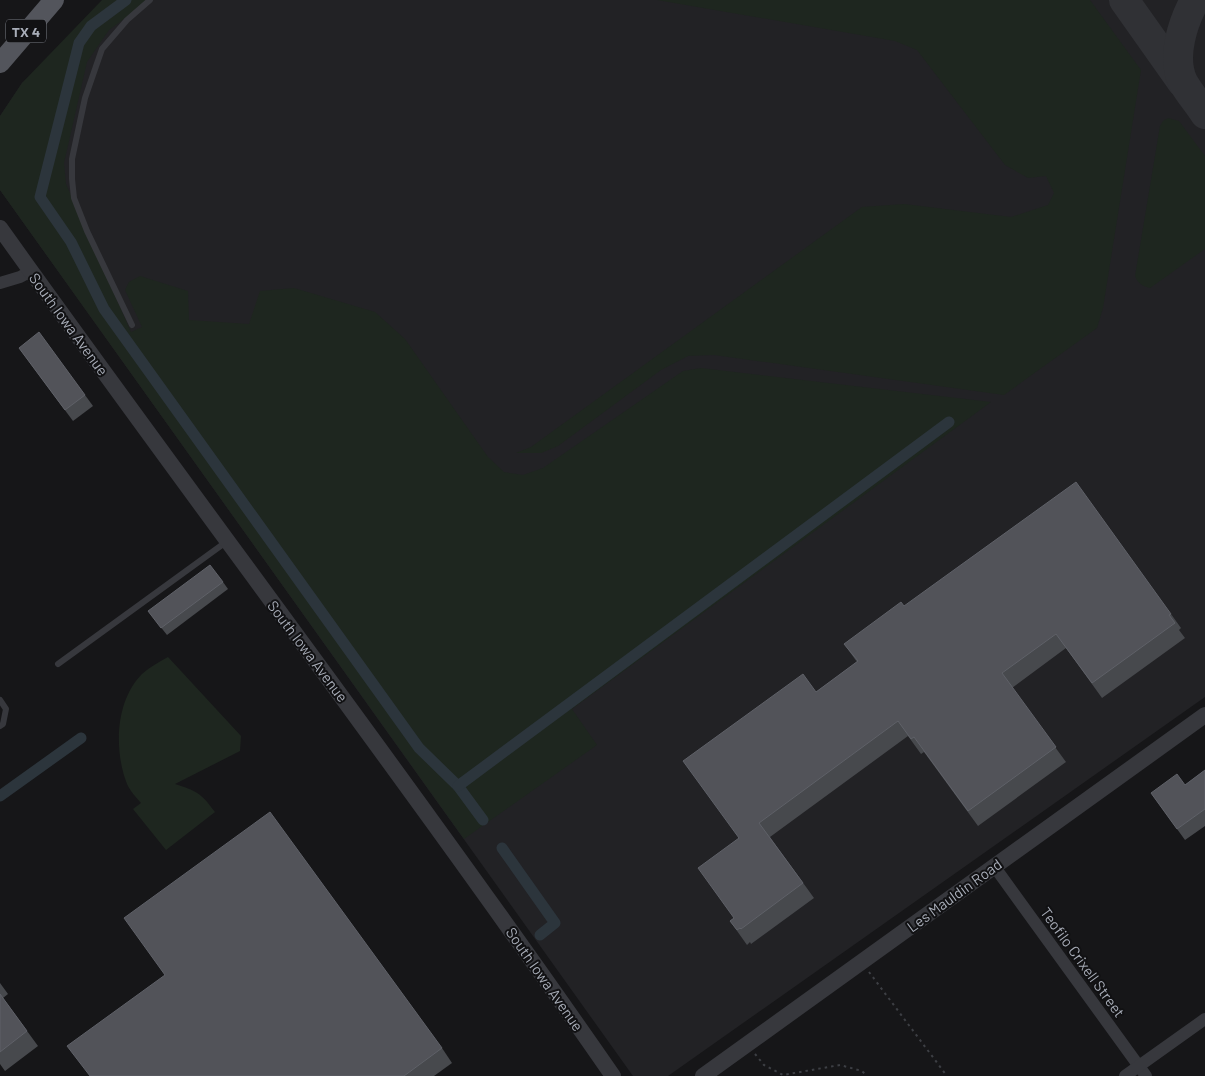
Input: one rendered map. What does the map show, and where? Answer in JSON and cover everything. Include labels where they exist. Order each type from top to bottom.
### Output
[{"type":"main road","name":"TX 4","points":[[0,62],[54,0]]},
{"type":"street","name":"South Iowa Avenue","points":[[0,228],[227,541],[345,699],[613,1076]]},
{"type":"street","points":[[0,283],[20,277],[31,271]]},
{"type":"street","name":"Les Mauldin Road","points":[[703,1076],[1205,715]]},
{"type":"street","name":"Teofilo Crixell Street","points":[[994,866],[1142,1071]]},
{"type":"street","points":[[1126,1076],[1142,1071],[1205,1019]]},
{"type":"lane","points":[[132,325],[87,231],[74,198],[72,159],[85,98],[102,49],[118,30],[150,0]]},
{"type":"lane","points":[[58,664],[227,541]]},
{"type":"lane","points":[[0,700],[6,709],[3,724],[0,726]]},
{"type":"path","points":[[862,962],[947,1076]]},
{"type":"path","points":[[746,1045],[764,1064],[783,1075],[840,1065],[862,1071],[867,1076]]},
{"type":"shaded area","points":[[102,0],[150,0],[109,30],[87,62],[64,163],[66,184],[131,332],[142,327],[125,290],[129,282],[140,276],[188,291],[189,320],[249,324],[260,291],[294,288],[375,312],[405,339],[488,457],[504,472],[523,475],[543,468],[683,371],[701,368],[991,402],[572,709],[597,745],[464,839],[0,190],[0,116],[22,83]]},
{"type":"shaded area","points":[[116,0],[1205,0],[1205,697],[668,1076],[633,1076],[0,190],[0,116],[22,83]]},
{"type":"shaded area","points":[[657,0],[1090,0],[1141,70],[1103,308],[1097,328],[1004,395],[714,355],[688,356],[661,370],[558,446],[541,453],[516,453],[531,447],[862,207],[904,204],[1011,217],[1048,205],[1054,193],[1046,176],[1028,178],[1005,165],[917,50],[895,41]]},
{"type":"shaded area","points":[[1168,118],[1179,121],[1205,156],[1205,249],[1150,288],[1141,284],[1135,276],[1160,126]]},
{"type":"shaded area","points":[[168,657],[241,736],[240,751],[175,784],[198,794],[215,812],[166,850],[133,809],[141,803],[131,792],[127,784],[120,757],[119,742],[122,712],[126,698],[133,685],[145,671]]},
{"type":"building","points":[[39,332],[85,395],[65,410],[19,348]]},
{"type":"building","points":[[1076,482],[1171,614],[1169,615],[1175,623],[1092,683],[1056,634],[1002,673],[1056,747],[968,811],[914,737],[911,739],[898,721],[759,823],[803,883],[741,929],[737,930],[730,921],[734,918],[698,868],[739,838],[683,761],[803,674],[816,692],[858,661],[844,644],[901,602],[904,606]]},
{"type":"building","points":[[210,565],[223,582],[161,628],[148,611]]},
{"type":"building","points":[[1205,770],[1205,809],[1177,829],[1151,793],[1177,774],[1185,785]]},
{"type":"building","points":[[270,812],[442,1048],[404,1076],[90,1076],[67,1046],[165,975],[124,918]]},
{"type":"building","points":[[0,994],[27,1031],[0,1052]]},
{"type":"waterway","points":[[126,0],[91,26],[79,43],[40,197],[71,242],[104,309],[419,748],[458,786],[483,820]]},
{"type":"waterway","points":[[458,786],[949,422]]},
{"type":"waterway","points":[[0,796],[81,738]]},
{"type":"waterway","points":[[502,848],[555,923],[540,935]]},
{"type":"taxiway","points":[[1124,0],[1182,82]]},
{"type":"taxiway","points":[[1195,0],[1183,29],[1178,51],[1178,62],[1183,82],[1205,114]]}]
